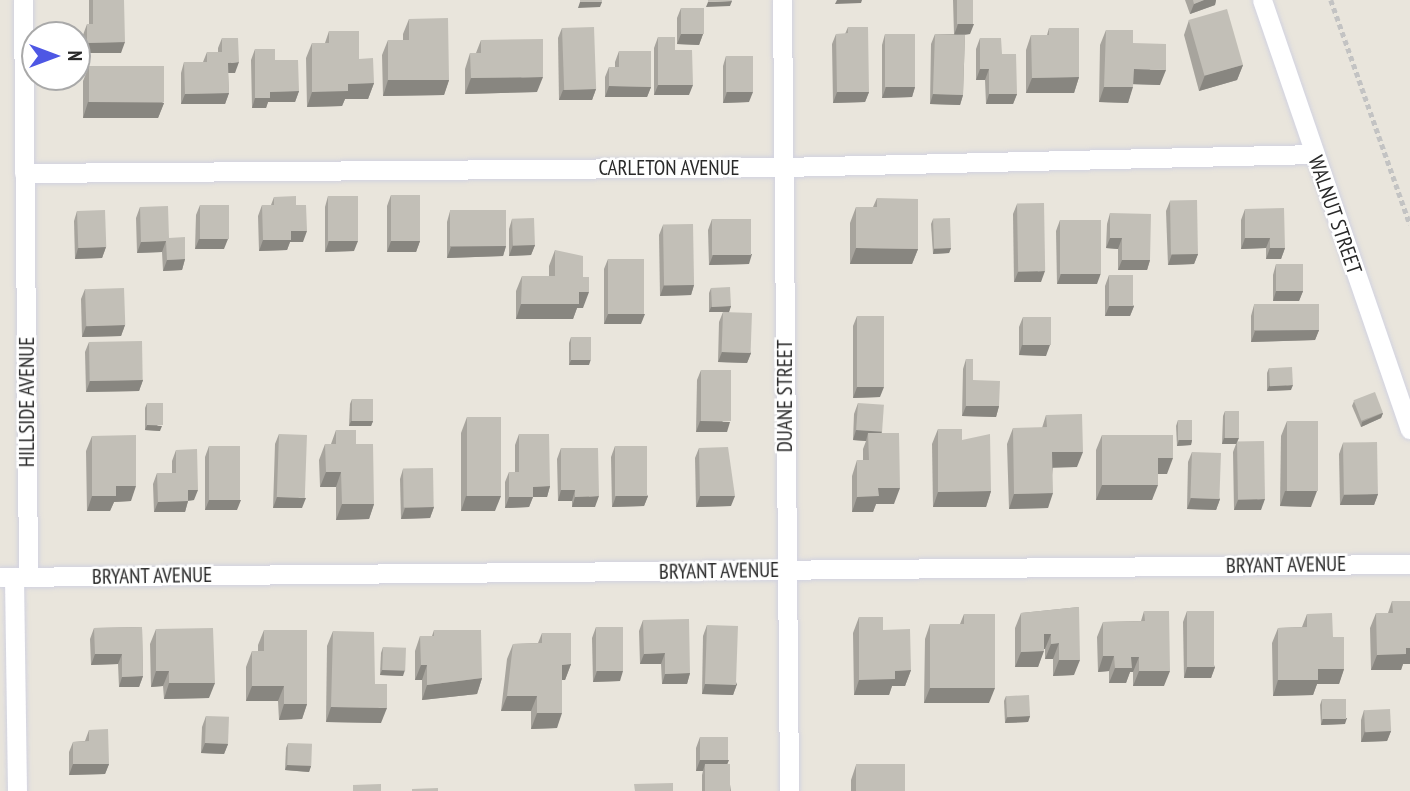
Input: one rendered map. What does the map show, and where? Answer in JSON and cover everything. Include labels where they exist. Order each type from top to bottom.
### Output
[{"type":"street","name":"HILLSIDE AVENUE","points":[[17,791],[14,577],[24,173],[23,0]]},
{"type":"street","name":"DUANE STREET","points":[[782,0],[789,791]]},
{"type":"street","name":"WALNUT STREET","points":[[1262,0],[1410,429]]},
{"type":"street","name":"CARLETON AVENUE","points":[[24,173],[783,167],[1314,154]]},
{"type":"street","name":"BRYANT AVENUE","points":[[14,577],[1410,564]]},
{"type":"path","points":[[1331,0],[1410,224]]},
{"type":"building","points":[[93,0],[124,0],[125,42],[91,43]]},
{"type":"building","points":[[602,0],[602,2],[580,2]]},
{"type":"building","points":[[732,0],[732,1],[708,2]]},
{"type":"building","points":[[957,0],[973,0],[973,24],[957,24]]},
{"type":"building","points":[[681,8],[704,8],[704,34],[681,34]]},
{"type":"building","points":[[1227,9],[1243,65],[1205,76],[1189,20]]},
{"type":"building","points":[[448,18],[449,80],[388,80],[388,40],[409,40],[409,19]]},
{"type":"building","points":[[594,27],[596,89],[564,90],[562,28]]},
{"type":"building","points":[[848,27],[868,27],[869,92],[837,92],[836,34],[848,33]]},
{"type":"building","points":[[1049,28],[1079,28],[1079,77],[1032,78],[1031,35],[1049,35]]},
{"type":"building","points":[[1106,30],[1133,30],[1133,43],[1166,44],[1166,70],[1134,69],[1133,87],[1104,87]]},
{"type":"building","points":[[329,31],[359,31],[359,59],[373,58],[374,83],[348,84],[348,91],[312,92],[312,43],[329,43]]},
{"type":"building","points":[[885,34],[915,34],[915,87],[885,87]]},
{"type":"building","points":[[935,34],[965,35],[963,95],[933,94]]},
{"type":"building","points":[[658,37],[675,37],[675,50],[692,50],[693,85],[658,85]]},
{"type":"building","points":[[222,38],[238,38],[239,62],[228,63],[229,93],[185,94],[184,62],[207,62],[207,52],[222,52]]},
{"type":"building","points":[[980,38],[1001,38],[1002,54],[1016,54],[1017,94],[989,94],[989,69],[980,69]]},
{"type":"building","points":[[543,39],[543,77],[471,78],[470,53],[481,53],[481,40]]},
{"type":"building","points":[[255,49],[275,49],[275,60],[298,60],[299,91],[270,92],[270,98],[255,98]]},
{"type":"building","points":[[619,51],[651,51],[651,87],[609,86],[609,67],[619,67]]},
{"type":"building","points":[[726,56],[753,56],[753,92],[726,92]]},
{"type":"building","points":[[91,66],[164,66],[164,102],[89,102]]},
{"type":"building","points":[[391,195],[420,195],[420,241],[391,241]]},
{"type":"building","points":[[296,196],[296,205],[306,205],[307,231],[291,231],[291,240],[263,240],[262,205],[274,205],[274,197]]},
{"type":"building","points":[[328,196],[358,196],[358,241],[328,241]]},
{"type":"building","points":[[877,198],[918,199],[918,249],[856,248],[856,207],[877,207]]},
{"type":"building","points":[[1170,200],[1197,200],[1198,254],[1171,254]]},
{"type":"building","points":[[1017,203],[1044,203],[1045,271],[1018,271]]},
{"type":"building","points":[[200,205],[229,205],[229,239],[200,239]]},
{"type":"building","points":[[168,206],[169,238],[185,237],[185,259],[167,260],[166,241],[141,242],[140,207]]},
{"type":"building","points":[[1284,208],[1285,248],[1270,248],[1270,238],[1245,238],[1245,209]]},
{"type":"building","points":[[105,210],[106,247],[78,248],[77,211]]},
{"type":"building","points":[[450,210],[506,210],[506,246],[450,246]]},
{"type":"building","points":[[1110,213],[1151,214],[1150,260],[1122,260],[1122,238],[1110,238]]},
{"type":"building","points":[[534,218],[535,245],[513,246],[512,219]]},
{"type":"building","points":[[950,218],[951,248],[934,249],[933,219]]},
{"type":"building","points":[[712,219],[751,219],[751,255],[712,255]]},
{"type":"building","points":[[1060,220],[1101,220],[1101,274],[1060,274]]},
{"type":"building","points":[[693,224],[694,285],[664,286],[663,225]]},
{"type":"building","points":[[555,250],[583,256],[583,277],[589,277],[589,292],[579,292],[579,304],[521,304],[522,276],[555,276]]},
{"type":"building","points":[[608,259],[644,259],[644,314],[608,314]]},
{"type":"building","points":[[1276,264],[1303,264],[1303,291],[1276,291]]},
{"type":"building","points":[[1109,275],[1133,275],[1133,306],[1109,306]]},
{"type":"building","points":[[730,287],[731,306],[712,307],[711,288]]},
{"type":"building","points":[[124,288],[125,325],[86,326],[85,289]]},
{"type":"building","points":[[1254,304],[1319,304],[1319,330],[1254,330]]},
{"type":"building","points":[[723,312],[752,313],[751,353],[722,352]]},
{"type":"building","points":[[857,316],[884,316],[884,387],[857,387]]},
{"type":"building","points":[[1023,317],[1051,317],[1051,345],[1023,345]]},
{"type":"building","points":[[571,337],[591,337],[591,360],[571,360]]},
{"type":"building","points":[[142,341],[143,380],[90,381],[89,342]]},
{"type":"building","points":[[966,359],[973,359],[973,380],[1000,381],[999,406],[966,406]]},
{"type":"building","points":[[1292,367],[1293,385],[1270,386],[1269,368]]},
{"type":"building","points":[[701,370],[731,370],[731,421],[701,421]]},
{"type":"building","points":[[1375,392],[1383,413],[1361,421],[1354,400]]},
{"type":"building","points":[[352,399],[373,399],[373,421],[352,421]]},
{"type":"building","points":[[147,403],[163,403],[163,425],[147,425]]},
{"type":"building","points":[[858,403],[884,405],[882,432],[856,430]]},
{"type":"building","points":[[1225,411],[1239,411],[1239,438],[1225,438]]},
{"type":"building","points":[[1082,414],[1083,452],[1052,452],[1053,493],[1014,494],[1013,428],[1047,427],[1046,415]]},
{"type":"building","points":[[467,417],[501,417],[501,496],[467,496]]},
{"type":"building","points":[[1178,420],[1192,420],[1192,440],[1178,440]]},
{"type":"building","points":[[1287,421],[1318,421],[1318,491],[1287,491]]},
{"type":"building","points":[[938,429],[962,429],[962,440],[990,434],[991,491],[938,492]]},
{"type":"building","points":[[336,430],[356,430],[356,444],[373,444],[374,504],[342,504],[341,472],[326,472],[325,444],[336,444]]},
{"type":"building","points":[[868,433],[899,433],[900,488],[878,488],[879,496],[857,497],[857,460],[869,460]]},
{"type":"building","points":[[279,434],[307,435],[305,498],[277,497]]},
{"type":"building","points":[[519,434],[549,434],[550,486],[533,487],[533,497],[509,497],[509,472],[519,472]]},
{"type":"building","points":[[136,435],[136,486],[116,486],[116,496],[92,496],[92,436]]},
{"type":"building","points":[[1102,435],[1173,435],[1173,458],[1158,458],[1158,485],[1102,485]]},
{"type":"building","points":[[1237,441],[1264,441],[1265,499],[1238,499]]},
{"type":"building","points":[[1377,442],[1378,494],[1344,495],[1343,443]]},
{"type":"building","points":[[209,446],[240,446],[240,500],[209,500]]},
{"type":"building","points":[[615,446],[647,446],[647,496],[615,496]]},
{"type":"building","points":[[728,447],[735,496],[700,496],[699,448]]},
{"type":"building","points":[[561,448],[598,448],[599,496],[575,497],[575,490],[561,490]]},
{"type":"building","points":[[197,449],[198,490],[188,490],[188,501],[158,502],[157,473],[176,473],[176,450]]},
{"type":"building","points":[[1192,452],[1221,453],[1219,499],[1190,498]]},
{"type":"building","points":[[433,468],[434,507],[404,508],[403,469]]},
{"type":"building","points":[[1392,601],[1410,601],[1410,648],[1406,648],[1406,654],[1377,655],[1376,613],[1393,613]]},
{"type":"building","points":[[1079,607],[1080,660],[1059,660],[1059,643],[1051,644],[1051,634],[1044,634],[1044,651],[1021,652],[1021,613]]},
{"type":"building","points":[[1144,611],[1169,611],[1170,671],[1139,671],[1139,657],[1131,657],[1132,668],[1115,668],[1114,656],[1103,656],[1103,622],[1145,621]]},
{"type":"building","points":[[1187,611],[1214,611],[1214,667],[1187,667]]},
{"type":"building","points":[[1332,613],[1333,637],[1344,637],[1344,669],[1318,669],[1318,680],[1278,680],[1278,628],[1307,627],[1307,614]]},
{"type":"building","points":[[964,614],[995,614],[995,688],[930,688],[930,624],[964,624]]},
{"type":"building","points":[[859,617],[883,617],[883,630],[910,629],[911,670],[895,671],[895,679],[859,680]]},
{"type":"building","points":[[689,619],[690,673],[665,674],[665,653],[644,654],[643,620]]},
{"type":"building","points":[[707,625],[738,626],[736,685],[705,684]]},
{"type":"building","points":[[142,627],[143,676],[122,677],[122,654],[95,654],[94,628]]},
{"type":"building","points":[[596,627],[623,627],[623,671],[596,671]]},
{"type":"building","points":[[213,628],[215,683],[169,683],[169,671],[156,671],[156,629]]},
{"type":"building","points":[[264,630],[307,630],[307,704],[284,704],[284,686],[252,686],[252,651],[264,651]]},
{"type":"building","points":[[434,630],[481,630],[482,678],[427,685],[427,665],[421,665],[420,636],[434,636]]},
{"type":"building","points":[[333,631],[374,632],[375,684],[387,684],[387,708],[331,707]]},
{"type":"building","points":[[542,633],[571,633],[571,664],[562,665],[562,713],[537,713],[537,696],[507,696],[513,644],[542,643]]},
{"type":"building","points":[[383,647],[406,648],[405,671],[382,670]]},
{"type":"building","points":[[1029,695],[1030,716],[1007,717],[1006,696]]},
{"type":"building","points":[[1322,699],[1346,699],[1346,719],[1322,719]]},
{"type":"building","points":[[1390,709],[1391,731],[1365,732],[1364,710]]},
{"type":"building","points":[[206,716],[229,717],[228,744],[205,743]]},
{"type":"building","points":[[108,729],[109,764],[73,764],[73,742],[89,741],[89,730]]},
{"type":"building","points":[[700,737],[728,737],[728,760],[700,760]]},
{"type":"building","points":[[288,743],[312,744],[311,766],[287,765]]},
{"type":"building","points":[[705,764],[730,764],[730,791],[705,791]]},
{"type":"building","points":[[856,764],[905,764],[905,791],[856,791]]},
{"type":"building","points":[[673,783],[673,791],[635,791],[634,784]]},
{"type":"building","points":[[381,784],[381,791],[353,791],[353,785]]},
{"type":"building","points":[[438,788],[438,791],[412,791],[412,789]]}]
